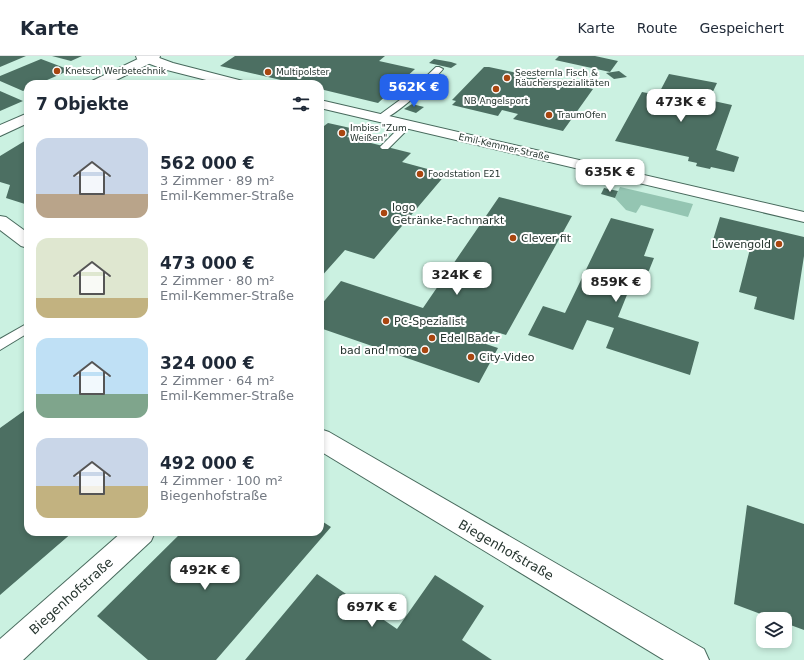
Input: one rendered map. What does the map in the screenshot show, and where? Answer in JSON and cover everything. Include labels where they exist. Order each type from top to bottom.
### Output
[{"type":"street","points":[[105,80],[148,57],[168,66],[222,80]]},
{"type":"street","name":"Emil-Kemmer-Straße","points":[[324,105],[804,217]]},
{"type":"street","points":[[0,131],[24,120]]},
{"type":"street","points":[[0,222],[24,239]]},
{"type":"street","name":"Biegenhofstraße","points":[[324,441],[693,660]]},
{"type":"street","name":"Biegenhofstraße","points":[[0,660],[137,536]]},
{"type":"lane","points":[[381,118],[411,96],[439,69]]},
{"type":"lane","points":[[385,146],[408,124]]},
{"type":"lane","points":[[0,345],[24,330]]},
{"type":"green space","points":[[620,187],[693,204],[688,217],[641,205],[636,213],[626,210],[615,198]]},
{"type":"building","points":[[0,56],[26,56],[0,67]]},
{"type":"building","points":[[52,56],[82,56],[71,61]]},
{"type":"building","points":[[235,56],[385,56],[379,61],[415,69],[378,103],[324,90],[324,80],[281,80],[220,66]]},
{"type":"building","points":[[559,56],[595,56],[618,61],[610,72],[555,60]]},
{"type":"building","points":[[41,59],[70,70],[47,80],[24,80],[23,91],[0,81],[0,76]]},
{"type":"building","points":[[434,59],[457,64],[451,68],[429,63]]},
{"type":"building","points":[[484,67],[593,89],[563,131],[513,119],[518,114],[502,110],[498,116],[452,105],[456,101],[452,100]]},
{"type":"building","points":[[619,71],[627,77],[614,79],[606,73]]},
{"type":"building","points":[[669,74],[717,83],[709,100],[732,105],[716,150],[739,157],[734,172],[711,167],[710,169],[696,166],[697,163],[688,161],[689,157],[615,141],[642,92],[658,95]]},
{"type":"building","points":[[0,91],[23,101],[0,111]]},
{"type":"building","points":[[412,104],[424,107],[416,113],[404,109]]},
{"type":"building","points":[[328,123],[355,129],[347,137],[411,153],[402,162],[446,174],[374,259],[345,250],[324,274],[324,126]]},
{"type":"building","points":[[24,141],[24,204],[6,198],[10,185],[0,182],[0,156]]},
{"type":"building","points":[[604,188],[618,191],[615,198],[601,194]]},
{"type":"building","points":[[499,197],[572,216],[506,335],[493,331],[486,344],[498,348],[479,383],[324,329],[324,301],[341,281],[423,308]]},
{"type":"building","points":[[720,217],[804,237],[804,256],[794,320],[754,309],[757,297],[739,292],[750,249],[713,240]]},
{"type":"building","points":[[611,218],[654,229],[644,256],[654,258],[644,283],[633,280],[618,317],[699,342],[690,375],[606,348],[614,328],[587,320],[573,350],[528,335],[543,306],[565,313]]},
{"type":"building","points":[[24,411],[24,536],[68,536],[0,595],[0,428]]},
{"type":"building","points":[[747,505],[804,524],[804,630],[792,626],[792,612],[756,612],[734,604]]},
{"type":"building","points":[[324,523],[331,527],[324,535]]},
{"type":"building","points":[[178,536],[323,536],[216,660],[148,660],[97,616]]},
{"type":"building","points":[[317,574],[397,629],[435,575],[484,606],[462,640],[492,660],[245,660]]},
{"type":"place","name":"Knetsch Werbetechnik","points":[[57,71]]},
{"type":"place","name":"Multipolster","points":[[268,72]]},
{"type":"place","name":"Seesternla Fisch & Räucherspezialitäten","points":[[507,78]]},
{"type":"place","name":"NB Angelsport","points":[[496,89]]},
{"type":"place","name":"TraumOfen","points":[[549,115]]},
{"type":"place","name":"Imbiss \"Zum Weißen\"","points":[[342,133]]},
{"type":"place","name":"Foodstation E21","points":[[420,174]]},
{"type":"place","name":"logo Getränke-Fachmarkt","points":[[384,213]]},
{"type":"place","name":"Clever fit","points":[[513,238]]},
{"type":"place","name":"Löwengold","points":[[779,244]]},
{"type":"place","name":"PC-Spezialist","points":[[386,321]]},
{"type":"place","name":"Edel Bäder","points":[[432,338]]},
{"type":"place","name":"bad and more","points":[[425,350]]},
{"type":"place","name":"City-Video","points":[[471,357]]}]
